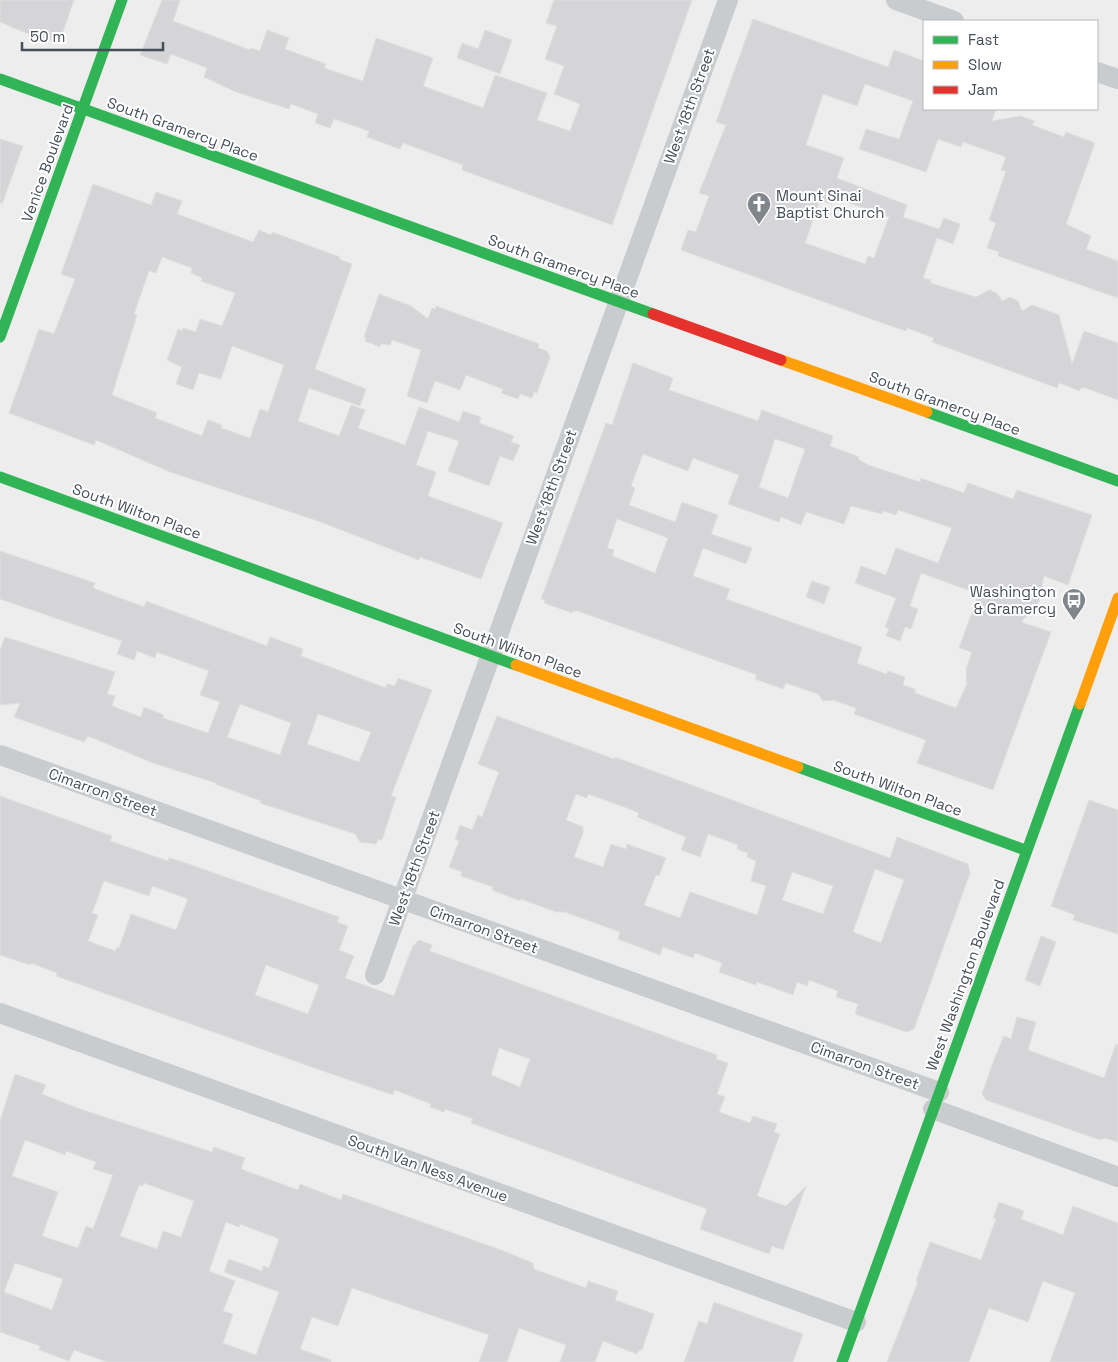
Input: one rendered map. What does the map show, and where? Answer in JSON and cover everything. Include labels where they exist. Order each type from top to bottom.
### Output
[{"type":"street","name":"Venice Boulevard","points":[[0,336],[122,0]]},
{"type":"street","name":"West 18th Street","points":[[375,975],[617,302],[728,0]]},
{"type":"street","points":[[896,0],[951,20]]},
{"type":"street","points":[[1098,72],[1118,79]]},
{"type":"street","name":"South Gramercy Place","points":[[0,79],[1118,481]]},
{"type":"street","name":"South Wilton Place","points":[[0,477],[1026,850]]},
{"type":"street","name":"West Washington Boulevard","points":[[842,1362],[1118,598]]},
{"type":"street","name":"Cimarron Street","points":[[0,754],[402,900],[936,1101],[1118,1177]]},
{"type":"street","name":"South Van Ness Avenue","points":[[0,1013],[856,1322]]},
{"type":"building","points":[[0,0],[74,0],[59,43],[48,39],[47,42],[0,22]]},
{"type":"building","points":[[162,0],[180,0],[173,21],[250,50],[251,48],[260,51],[267,30],[289,38],[285,49],[326,64],[324,68],[363,81],[376,38],[433,58],[423,86],[483,108],[495,75],[547,93],[537,120],[570,131],[580,104],[554,94],[564,66],[545,59],[557,26],[546,23],[554,0],[692,0],[612,225],[462,170],[463,165],[403,143],[400,149],[367,137],[369,131],[334,119],[330,128],[315,123],[318,114],[291,104],[289,109],[236,92],[204,77],[207,68],[171,54],[167,64],[140,55]]},
{"type":"building","points":[[753,19],[888,67],[894,50],[923,61],[923,110],[996,110],[992,121],[1020,116],[1035,121],[1032,125],[1064,137],[1066,132],[1095,143],[1066,224],[1091,236],[1086,249],[1118,261],[1118,298],[998,256],[999,252],[987,248],[996,223],[989,220],[1006,171],[1001,170],[1006,157],[963,142],[961,147],[938,139],[926,172],[859,149],[866,129],[899,139],[913,101],[865,84],[857,106],[823,94],[806,145],[844,158],[837,178],[907,205],[903,217],[939,229],[944,218],[960,224],[953,244],[937,238],[923,278],[931,280],[930,283],[976,297],[989,290],[997,293],[1002,301],[1010,297],[1018,301],[1022,311],[1032,305],[1059,315],[1072,364],[1084,331],[1118,343],[1118,400],[1086,388],[1081,388],[1080,391],[1059,383],[1057,388],[932,342],[934,338],[907,328],[906,331],[871,319],[681,250],[688,230],[696,232],[709,196],[699,193],[726,125],[716,122]],"holes":[[[833,197],[889,217],[874,258],[868,256],[865,264],[805,243],[820,200],[831,204]]]},
{"type":"building","points":[[485,30],[512,40],[500,74],[457,58],[462,43],[478,49]]},
{"type":"building","points":[[0,139],[23,146],[2,204],[0,203]]},
{"type":"building","points":[[93,184],[151,205],[156,192],[182,201],[177,214],[253,242],[259,230],[271,235],[272,232],[340,257],[339,259],[352,264],[315,369],[366,389],[360,406],[309,388],[298,421],[339,436],[351,405],[365,410],[358,428],[405,445],[419,407],[459,422],[463,411],[481,417],[479,423],[514,436],[511,442],[520,445],[513,461],[500,456],[489,486],[448,471],[459,441],[428,431],[416,465],[436,472],[428,496],[503,523],[481,579],[420,557],[419,560],[318,521],[170,472],[96,440],[94,445],[9,413],[39,329],[54,334],[75,279],[61,274]],"holes":[[[162,257],[192,268],[191,273],[202,278],[201,281],[235,293],[222,326],[200,319],[196,332],[183,328],[182,331],[178,329],[167,360],[182,367],[176,384],[193,390],[199,373],[221,379],[232,346],[284,365],[268,412],[260,409],[250,438],[221,428],[222,425],[208,420],[202,436],[155,418],[157,413],[112,395],[137,315],[134,314],[149,271],[156,273]]]},
{"type":"building","points":[[379,294],[411,306],[428,319],[432,308],[435,309],[436,306],[539,344],[538,348],[547,351],[550,357],[537,393],[534,392],[532,398],[520,394],[518,399],[501,393],[503,389],[466,375],[460,390],[435,381],[427,403],[407,396],[421,350],[392,340],[390,345],[381,344],[380,347],[365,341],[366,338],[364,337]]},
{"type":"building","points":[[633,363],[673,378],[669,390],[758,421],[762,410],[833,436],[830,446],[859,457],[858,459],[868,465],[920,482],[921,478],[964,493],[968,483],[1013,499],[1017,490],[1092,515],[1068,585],[1044,576],[1039,602],[1021,622],[1051,632],[993,790],[917,763],[926,740],[854,714],[856,708],[833,700],[823,701],[818,694],[786,683],[783,689],[755,679],[757,675],[578,611],[573,611],[572,613],[544,603],[545,600],[541,599],[606,423],[612,425]],"holes":[[[775,439],[805,449],[788,498],[759,487]],[[643,454],[688,471],[693,458],[739,475],[728,504],[779,522],[781,517],[801,525],[806,512],[844,524],[851,506],[882,514],[883,511],[896,515],[898,510],[952,528],[938,563],[896,548],[886,575],[861,566],[855,583],[896,598],[885,627],[889,629],[886,636],[900,641],[905,627],[911,629],[918,609],[910,606],[921,573],[979,594],[959,648],[972,652],[966,669],[967,684],[956,708],[915,693],[915,689],[903,685],[905,677],[888,671],[886,674],[857,663],[862,647],[726,599],[730,589],[693,576],[703,548],[746,564],[752,548],[711,534],[718,515],[682,502],[675,522],[629,505],[635,488],[631,486]],[[617,519],[668,538],[655,573],[612,556],[614,550],[607,548]]]},
{"type":"building","points":[[0,551],[95,583],[93,588],[144,607],[146,601],[267,646],[270,637],[303,649],[301,656],[386,688],[387,684],[395,686],[398,678],[432,690],[391,796],[396,797],[382,840],[378,839],[376,844],[360,842],[355,834],[260,803],[261,801],[216,783],[153,763],[88,736],[84,742],[14,717],[20,703],[0,705],[0,650],[5,637],[115,672],[107,694],[115,696],[112,706],[141,717],[144,707],[164,715],[163,718],[208,733],[220,702],[200,695],[209,671],[157,652],[155,658],[137,651],[134,660],[117,654],[122,641],[0,599]],"holes":[[[240,704],[291,723],[280,755],[227,737]],[[318,714],[371,732],[359,762],[307,744]]]},
{"type":"building","points":[[812,581],[830,587],[824,604],[806,597]]},
{"type":"building","points":[[497,716],[614,759],[615,757],[890,858],[897,837],[968,864],[970,873],[914,1029],[906,1032],[855,1014],[858,1004],[836,997],[838,991],[809,980],[807,986],[797,982],[793,995],[757,982],[756,985],[719,972],[722,963],[695,953],[693,958],[663,947],[660,955],[618,939],[620,932],[565,912],[556,912],[521,899],[520,901],[492,890],[493,887],[461,876],[462,872],[449,867],[459,841],[455,839],[460,825],[472,830],[478,815],[482,817],[499,772],[478,764]],"holes":[[[576,794],[587,798],[588,794],[639,813],[637,817],[686,837],[681,850],[700,857],[708,834],[738,845],[737,849],[748,853],[747,857],[756,861],[751,881],[766,886],[757,915],[690,892],[680,918],[644,905],[656,875],[659,876],[666,858],[627,844],[626,849],[611,844],[603,867],[574,857],[583,833],[583,827],[566,820]],[[875,869],[904,880],[881,943],[853,932]],[[792,872],[833,886],[823,914],[782,900]]]},
{"type":"building","points":[[0,796],[112,836],[110,841],[168,861],[169,858],[180,861],[339,917],[337,922],[348,926],[339,950],[354,956],[345,978],[394,996],[413,946],[419,940],[432,945],[430,951],[717,1055],[716,1059],[728,1063],[717,1094],[725,1097],[719,1112],[750,1123],[753,1116],[777,1124],[774,1132],[780,1134],[757,1196],[786,1206],[806,1186],[783,1250],[772,1246],[769,1254],[700,1229],[707,1209],[471,1123],[473,1119],[445,1109],[444,1112],[430,1107],[431,1104],[395,1090],[393,1095],[56,976],[57,973],[31,963],[30,965],[0,955]],"holes":[[[104,881],[149,896],[152,886],[188,899],[176,930],[131,914],[119,948],[117,947],[115,951],[88,941],[98,915],[92,913]],[[266,965],[319,985],[308,1014],[255,995]],[[499,1048],[530,1059],[520,1087],[491,1075]]]},
{"type":"building","points":[[1089,800],[1118,810],[1118,934],[1073,920],[1075,915],[1051,906]]},
{"type":"building","points":[[1041,936],[1056,942],[1040,986],[1025,980]]},
{"type":"building","points":[[1017,1017],[1036,1022],[1028,1050],[1104,1078],[1116,1044],[1118,1045],[1118,1142],[1105,1138],[1100,1140],[986,1100],[982,1094],[995,1057],[1004,1036],[1011,1039]]},
{"type":"building","points":[[15,1074],[46,1085],[42,1094],[80,1109],[212,1152],[214,1147],[245,1158],[241,1169],[298,1190],[300,1184],[341,1200],[343,1194],[501,1250],[533,1263],[534,1269],[586,1288],[588,1281],[618,1291],[615,1300],[654,1314],[642,1350],[639,1350],[637,1354],[603,1341],[595,1362],[560,1362],[566,1345],[519,1328],[507,1362],[479,1362],[489,1335],[352,1288],[338,1326],[312,1317],[300,1349],[331,1360],[331,1362],[107,1362],[74,1350],[69,1361],[39,1350],[40,1346],[0,1332],[0,1121]],"holes":[[[25,1140],[65,1155],[66,1151],[96,1162],[93,1169],[113,1175],[93,1229],[86,1226],[78,1248],[42,1236],[58,1192],[12,1176]],[[144,1183],[194,1201],[181,1237],[163,1231],[157,1249],[120,1236],[139,1185],[143,1186]],[[226,1222],[239,1227],[240,1224],[279,1239],[269,1268],[263,1266],[262,1271],[229,1259],[224,1272],[279,1292],[256,1355],[223,1343],[233,1314],[223,1311],[235,1281],[209,1271]],[[15,1263],[63,1279],[52,1310],[4,1292]]]},
{"type":"building","points":[[999,1202],[1024,1211],[1021,1219],[1063,1235],[1073,1206],[1118,1223],[1118,1362],[1050,1362],[1075,1293],[1043,1281],[1028,1322],[989,1308],[969,1362],[887,1362],[918,1282],[916,1281],[930,1242],[981,1260],[996,1219],[993,1218]]},
{"type":"building","points":[[714,1302],[803,1334],[793,1362],[684,1362],[699,1321],[707,1324]]},
{"type":"traffic: fast","points":[[0,337],[122,0]]},
{"type":"traffic: fast","points":[[0,79],[653,314]]},
{"type":"traffic: fast","points":[[927,412],[1118,481]]},
{"type":"traffic: fast","points":[[0,477],[516,665]]},
{"type":"traffic: fast","points":[[842,1362],[1080,704]]},
{"type":"traffic: fast","points":[[798,767],[1025,850]]},
{"type":"traffic: slow","points":[[781,360],[927,412]]},
{"type":"traffic: slow","points":[[1080,704],[1118,598]]},
{"type":"traffic: slow","points":[[516,665],[798,767]]},
{"type":"traffic: jam","points":[[653,314],[781,360]]},
{"type":"place","name":"Mount Sinai Baptist Church","points":[[759,225]]},
{"type":"place","name":"Washington & Gramercy","points":[[1074,621]]}]
